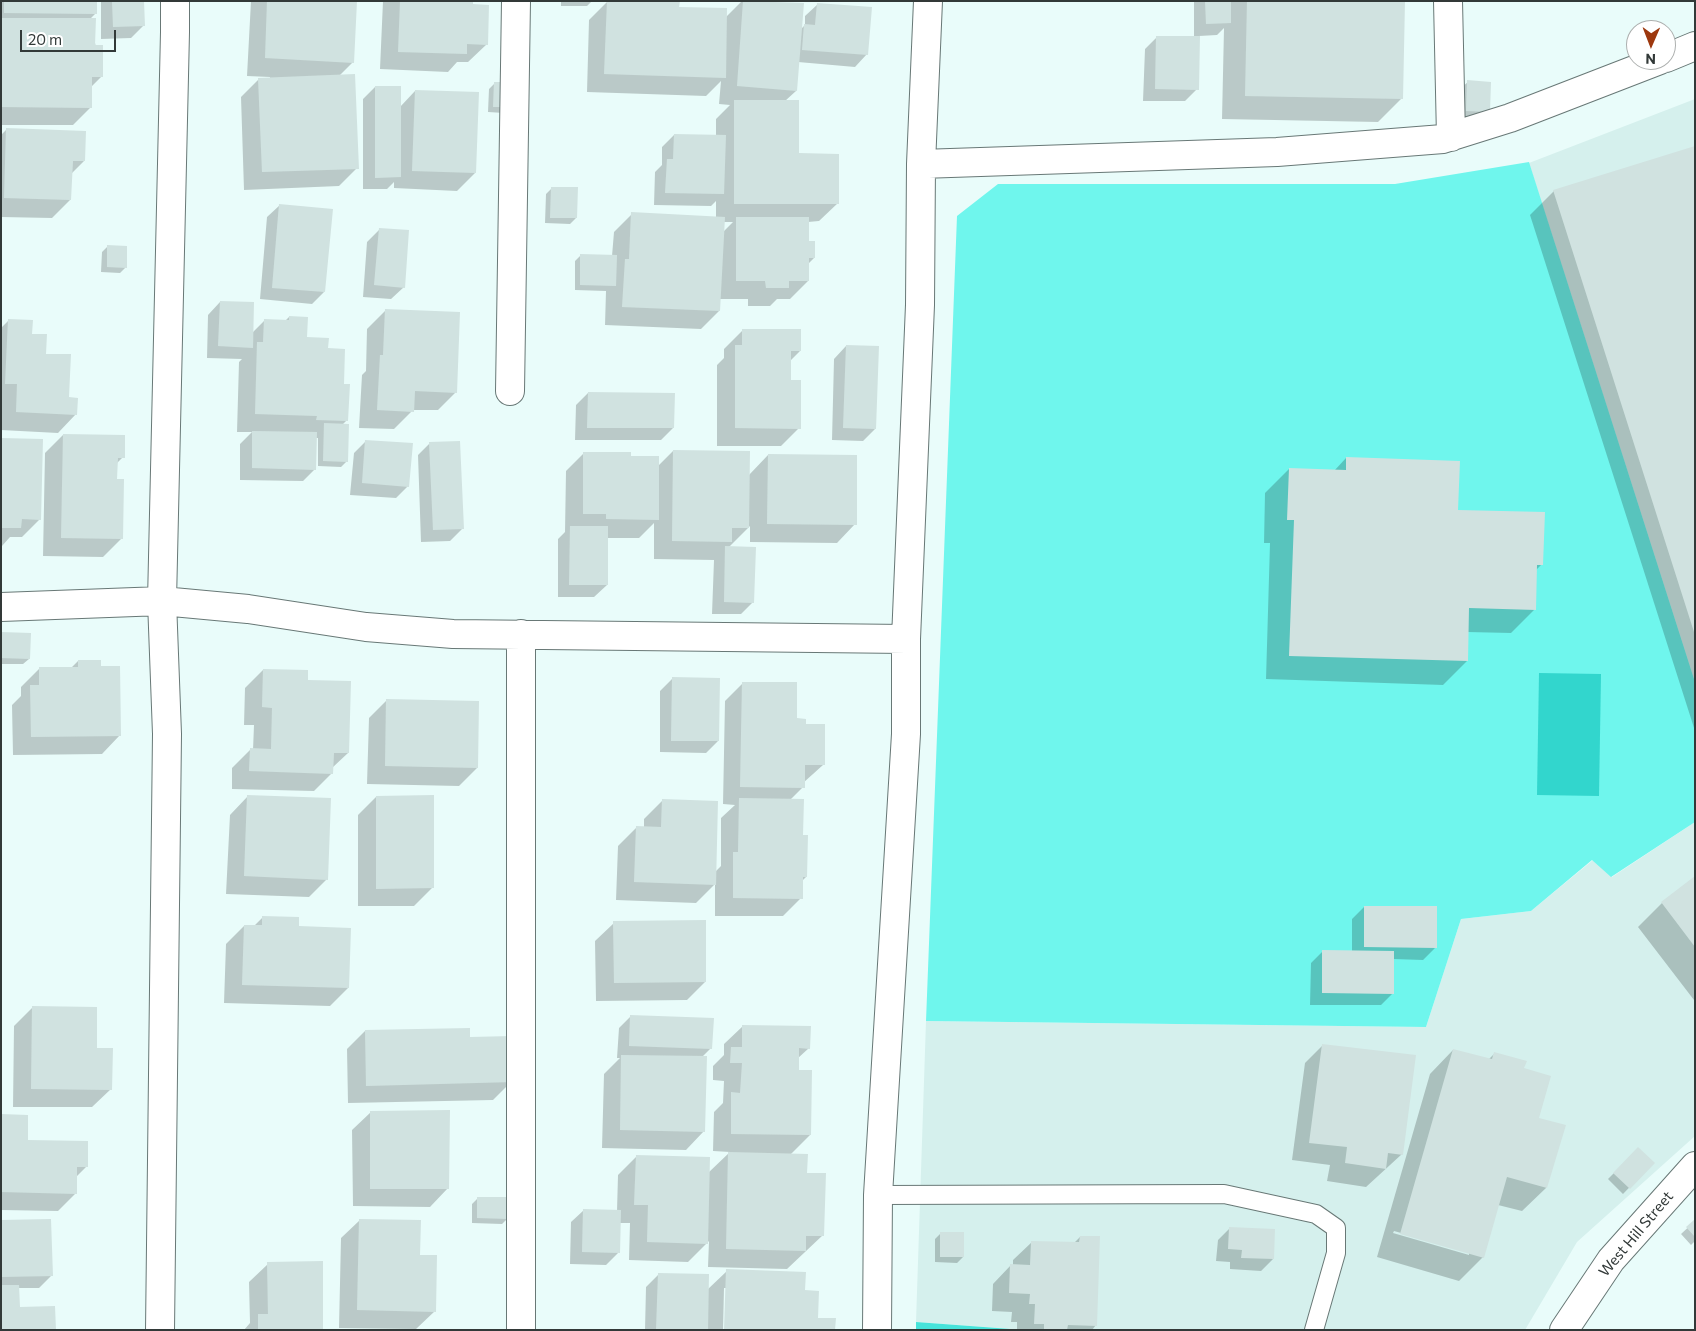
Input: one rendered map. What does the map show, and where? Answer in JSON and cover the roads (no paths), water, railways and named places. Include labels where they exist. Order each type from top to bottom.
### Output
[{"type":"street","points":[[160,1330],[167,734],[162,601],[175,1]]},
{"type":"street","points":[[510,391],[516,1]]},
{"type":"street","points":[[877,1330],[878,1195],[906,734],[906,639],[920,305],[921,164],[928,1]]},
{"type":"street","points":[[1448,1],[1451,137]]},
{"type":"street","points":[[1676,54],[1695,46]]},
{"type":"street","points":[[921,164],[1276,152],[1443,139],[1510,118],[1634,70]]},
{"type":"street","points":[[1,607],[162,601],[248,609],[366,627],[453,634],[906,639]]},
{"type":"street","points":[[521,1330],[522,634]]},
{"type":"street","name":"West Hill Street","points":[[1564,1330],[1611,1260],[1695,1166]]},
{"type":"lane","points":[[878,1195],[1224,1194],[1316,1214],[1336,1228],[1336,1253],[1314,1330]]}]
